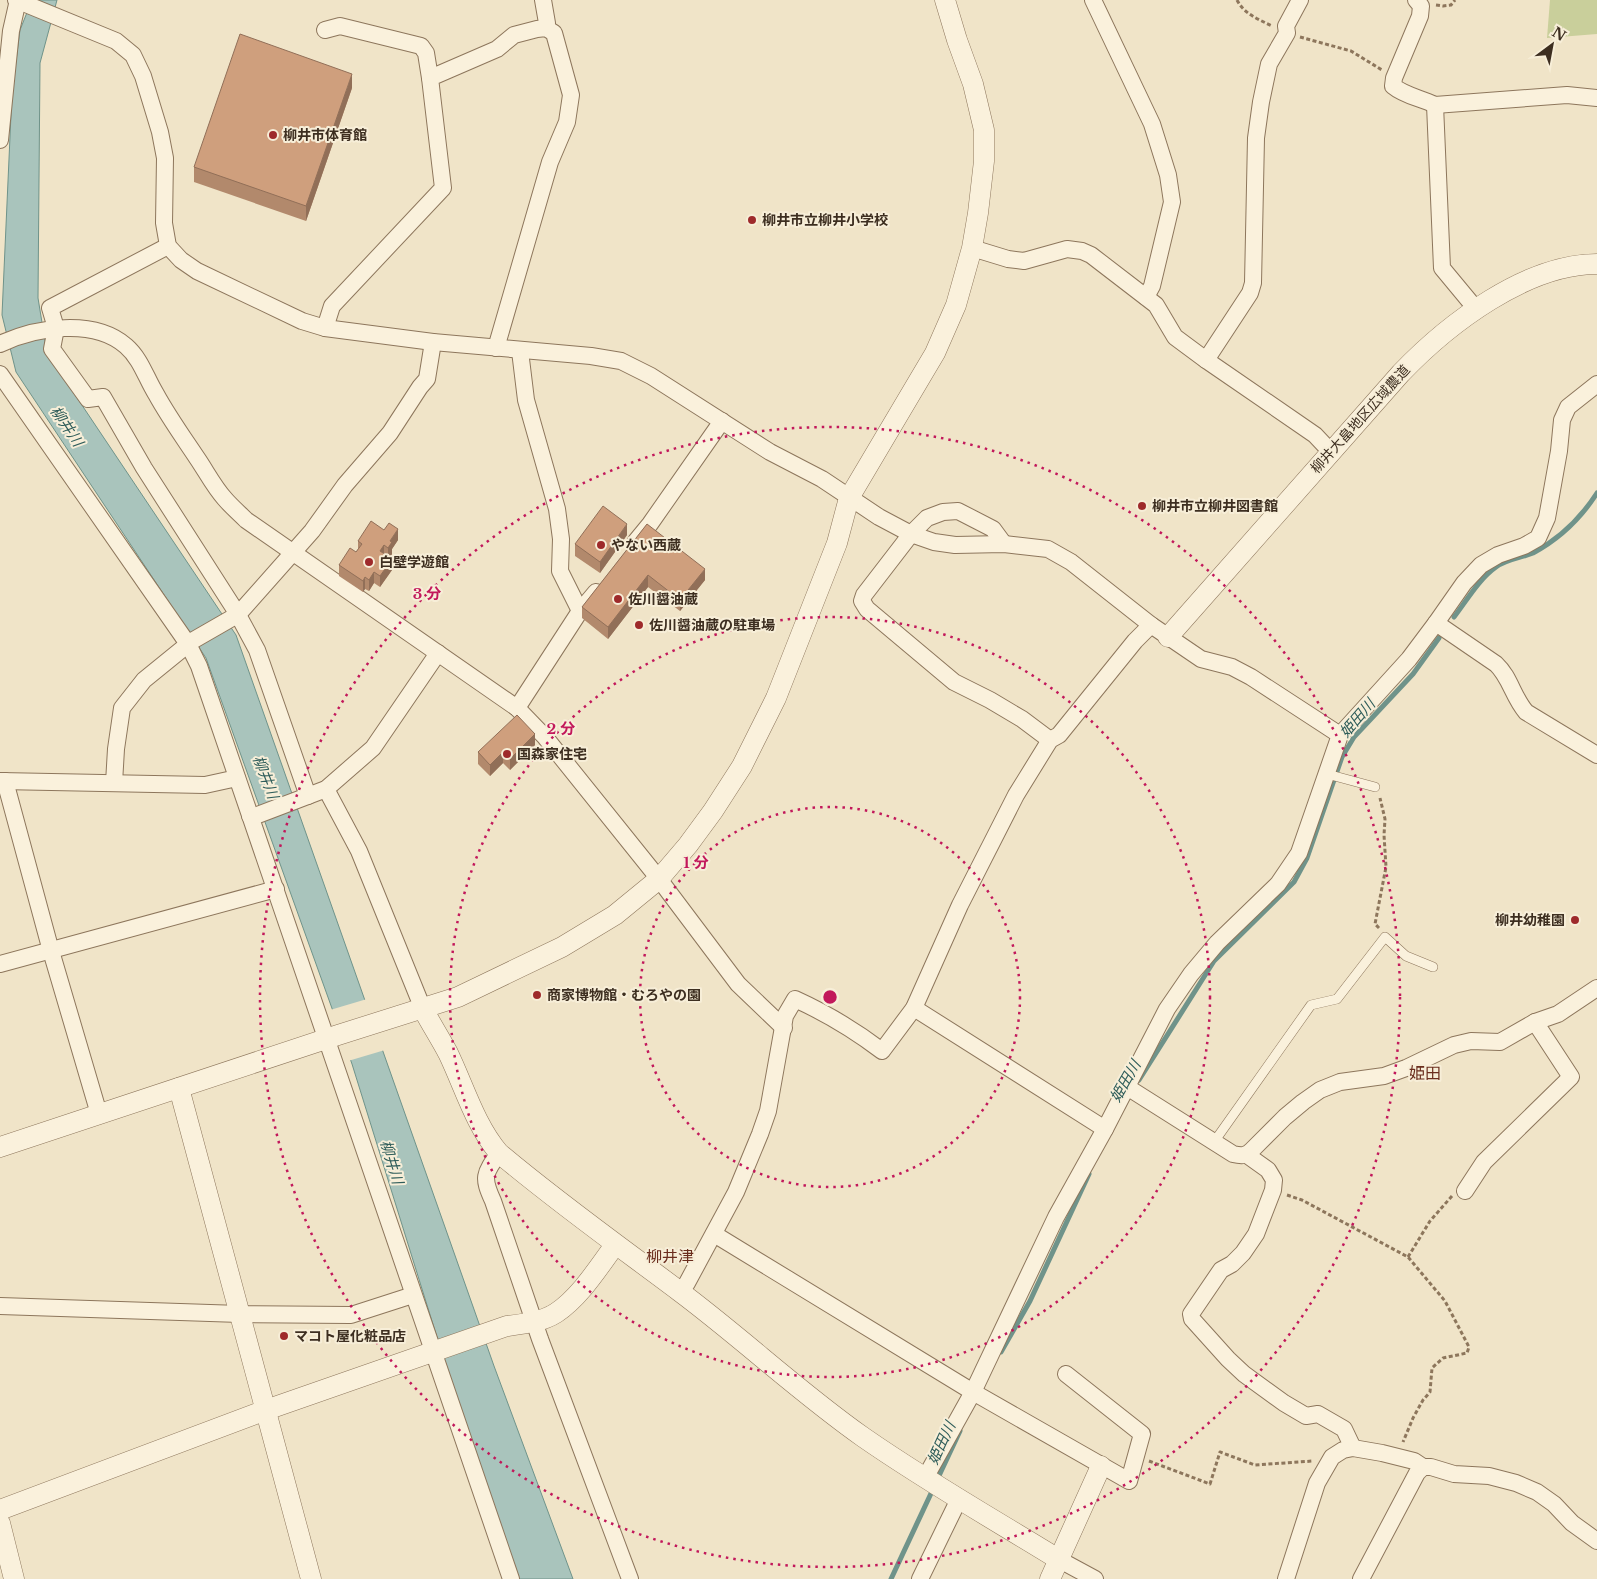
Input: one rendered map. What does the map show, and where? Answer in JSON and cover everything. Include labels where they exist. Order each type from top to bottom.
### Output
[{"type":"street","points":[[544,0],[546,28]]},
{"type":"street","points":[[0,1147],[332,1037],[458,998],[562,946],[615,915],[660,879],[713,811],[742,766],[776,698],[837,543],[850,498],[935,353],[956,305],[972,248],[984,161],[984,130],[973,84],[945,0]]},
{"type":"street","points":[[1093,0],[1152,124],[1168,175],[1172,202],[1152,286],[1146,297]]},
{"type":"street","points":[[1206,360],[1250,293],[1253,283],[1256,138],[1261,102],[1269,64],[1287,33],[1286,26],[1300,0]]},
{"type":"street","points":[[0,140],[12,31],[20,1],[116,41],[133,55],[143,76],[160,132],[165,158],[164,222],[168,246],[181,260],[197,271],[302,321],[325,328],[433,342],[591,356],[622,361],[651,376],[777,456],[822,479],[911,534],[934,542],[955,545],[1004,544],[1048,549],[1071,562],[1150,625],[1201,659],[1232,668],[1251,677],[1340,735]]},
{"type":"street","points":[[1419,3],[1420,16],[1394,78],[1393,86],[1401,93],[1420,98],[1435,105],[1567,95],[1597,98]]},
{"type":"street","points":[[325,30],[340,26],[422,46],[426,52],[430,78],[443,188],[332,306],[325,328]]},
{"type":"street","points":[[430,78],[497,49],[514,35],[546,28],[554,33],[567,77],[571,95],[567,122],[550,162],[496,348]]},
{"type":"street","points":[[1435,105],[1442,268],[1476,309]]},
{"type":"street","points":[[168,246],[50,308],[52,349],[88,399],[103,397],[144,468],[257,650],[303,798]]},
{"type":"street","points":[[972,248],[1008,259],[1024,261],[1061,250],[1082,251],[1091,255],[1156,305],[1175,337],[1315,435],[1331,452]]},
{"type":"street","name":"柳井大畠地区広域農道","points":[[1168,637],[1424,349],[1476,309],[1536,277],[1562,269],[1597,264]]},
{"type":"street","points":[[4,342],[52,329],[92,329],[112,336],[126,345],[141,365],[155,393],[224,498],[246,520],[517,708],[545,737],[660,879],[738,984],[784,1028]]},
{"type":"street","points":[[114,784],[116,749],[122,708],[144,680],[190,642],[235,616],[312,531],[345,485],[390,433],[420,387],[428,379],[433,342]]},
{"type":"street","points":[[520,351],[526,400],[556,509],[561,539],[560,571],[580,611]]},
{"type":"street","points":[[0,374],[190,642],[237,778],[253,816],[276,889],[332,1037],[413,1296],[440,1351],[510,1579]]},
{"type":"street","points":[[932,1482],[1056,1217],[1128,1087],[1167,1009],[1191,974],[1217,943],[1278,884],[1299,854],[1340,735],[1409,659],[1464,583],[1481,565],[1498,554],[1524,546],[1538,538],[1547,518],[1559,450],[1562,420],[1568,407],[1597,384]]},
{"type":"street","points":[[627,553],[650,524],[722,422]]},
{"type":"street","points":[[1004,544],[993,529],[958,511],[943,512],[927,518],[911,534],[864,595],[862,601],[867,609],[954,682],[1022,719],[1050,740]]},
{"type":"street","points":[[517,708],[580,611],[603,582]]},
{"type":"street","points":[[1436,623],[1496,664],[1504,672],[1519,704],[1526,712],[1597,755]]},
{"type":"street","points":[[680,1292],[688,1282],[736,1192],[768,1111],[786,1016],[795,999],[827,1013],[882,1051],[914,1008],[960,905],[1007,812],[1050,740],[1059,735],[1135,640],[1150,625]]},
{"type":"street","points":[[253,816],[326,789],[373,748],[438,653]]},
{"type":"street","points":[[99,1114],[2,781],[204,785],[237,778]]},
{"type":"street","points":[[326,789],[359,851],[423,1009],[447,1052],[478,1120],[492,1145],[499,1153],[615,1245],[680,1292],[772,1367],[862,1436],[959,1499],[1058,1559],[1095,1579]]},
{"type":"street","points":[[0,964],[276,889]]},
{"type":"street","points":[[1128,1087],[1233,1154],[1247,1155],[1285,1117],[1320,1090],[1340,1082],[1384,1076],[1406,1068],[1454,1045],[1471,1041],[1500,1042],[1536,1022],[1558,1014],[1597,988]]},
{"type":"street","points":[[914,1008],[1105,1129]]},
{"type":"street","points":[[1465,1190],[1484,1162],[1571,1078],[1536,1022]]},
{"type":"street","points":[[179,1088],[311,1579]]},
{"type":"street","points":[[499,1153],[485,1176],[486,1184],[630,1579]]},
{"type":"street","points":[[1247,1155],[1268,1170],[1274,1180],[1274,1190],[1256,1234],[1243,1253],[1232,1264],[1221,1270],[1191,1314],[1192,1318],[1228,1359],[1244,1374],[1284,1403],[1306,1416],[1318,1414],[1344,1429],[1353,1448]]},
{"type":"street","points":[[714,1234],[973,1392],[1129,1481],[1142,1434],[1066,1374]]},
{"type":"street","points":[[0,1510],[266,1410],[440,1351],[507,1326],[535,1321],[555,1313],[574,1297],[615,1245]]},
{"type":"street","points":[[0,1306],[240,1314],[351,1314],[413,1296]]},
{"type":"street","points":[[1286,1579],[1317,1483],[1332,1457],[1343,1450],[1353,1448],[1397,1456],[1414,1461],[1423,1467],[1431,1467],[1454,1474],[1489,1476],[1516,1483],[1537,1492],[1554,1504],[1572,1523],[1597,1541]]},
{"type":"street","points":[[1050,1579],[1101,1466]]},
{"type":"street","points":[[1361,1579],[1417,1474],[1423,1467]]},
{"type":"street","points":[[920,1579],[959,1499]]},
{"type":"street","points":[[0,1523],[14,1579]]},
{"type":"lane","points":[[1326,774],[1375,787]]},
{"type":"lane","points":[[1214,1142],[1311,1005],[1338,999],[1385,937],[1406,956],[1433,967]]},
{"type":"path","points":[[1237,0],[1240,6],[1251,15],[1287,33],[1320,44],[1337,46],[1351,51],[1394,78]]},
{"type":"path","points":[[1419,3],[1443,6],[1451,5],[1454,0]]},
{"type":"path","points":[[1375,787],[1382,804],[1385,819],[1386,867],[1375,924],[1385,937]]},
{"type":"path","points":[[1408,1257],[1430,1221],[1468,1177],[1474,1176]]},
{"type":"path","points":[[1274,1190],[1302,1200],[1408,1257],[1445,1301],[1469,1348],[1467,1353],[1443,1358],[1432,1368],[1430,1392],[1412,1418],[1397,1456]]},
{"type":"path","points":[[1136,1457],[1210,1484],[1220,1452],[1255,1465],[1323,1460],[1328,1462]]},
{"type":"green space","points":[[1550,0],[1597,0],[1597,34],[1547,38]]},
{"type":"water","name":"柳井川","points":[[32,0],[57,0],[40,63],[38,298],[47,353],[236,635],[494,1366],[573,1579],[518,1579],[441,1350],[352,1064],[206,658],[16,372],[2,315],[12,92],[20,30]]},
{"type":"pier","points":[[367,999],[385,1050],[348,1061],[330,1010]]},
{"type":"building","name":"柳井市体育館","points":[[240,34],[352,74],[306,206],[194,167]]},
{"type":"building","name":"やない西蔵","points":[[603,506],[627,524],[600,562],[575,544]]},
{"type":"building","name":"白壁学遊館","points":[[371,521],[384,530],[389,523],[398,529],[388,548],[384,545],[380,551],[392,559],[380,576],[374,572],[369,580],[365,577],[363,581],[339,565],[350,548],[356,552],[362,544],[358,541]]},
{"type":"building","name":"佐川醤油蔵","points":[[647,524],[705,569],[680,600],[648,575],[608,627],[582,607]]},
{"type":"building","points":[[517,715],[535,734],[510,759],[503,752],[490,765],[478,752]]},
{"type":"waterway","name":"姫田川","points":[[1454,617],[1490,572],[1505,562],[1533,553],[1552,541],[1577,519],[1597,493]]},
{"type":"waterway","name":"姫田川","points":[[1139,1080],[1214,961],[1294,882],[1307,858],[1342,757],[1354,737],[1413,674],[1439,638]]},
{"type":"waterway","name":"姫田川","points":[[1001,1352],[1030,1301],[1089,1174]]},
{"type":"waterway","name":"姫田川","points":[[937,1480],[960,1431]]},
{"type":"waterway","name":"姫田川","points":[[891,1579],[934,1487]]},
{"type":"place","name":"柳井市体育館","points":[[273,135]]},
{"type":"place","name":"柳井市立柳井小学校","points":[[752,220]]},
{"type":"place","name":"柳井市立柳井図書館","points":[[1142,506]]},
{"type":"place","name":"やない西蔵","points":[[601,545]]},
{"type":"place","name":"白壁学遊館","points":[[369,562]]},
{"type":"place","name":"佐川醤油蔵","points":[[618,599]]},
{"type":"place","name":"佐川醤油蔵の駐車場","points":[[639,625]]},
{"type":"place","name":"国森家住宅","points":[[507,754]]},
{"type":"place","name":"柳井幼稚園","points":[[1575,920]]},
{"type":"place","name":"商家博物館・むろやの園","points":[[537,995]]},
{"type":"place","name":"マコト屋化粧品店","points":[[284,1336]]},
{"type":"district","name":"姫田","points":[[1425,1073]]},
{"type":"district","name":"柳井津","points":[[670,1256]]}]
